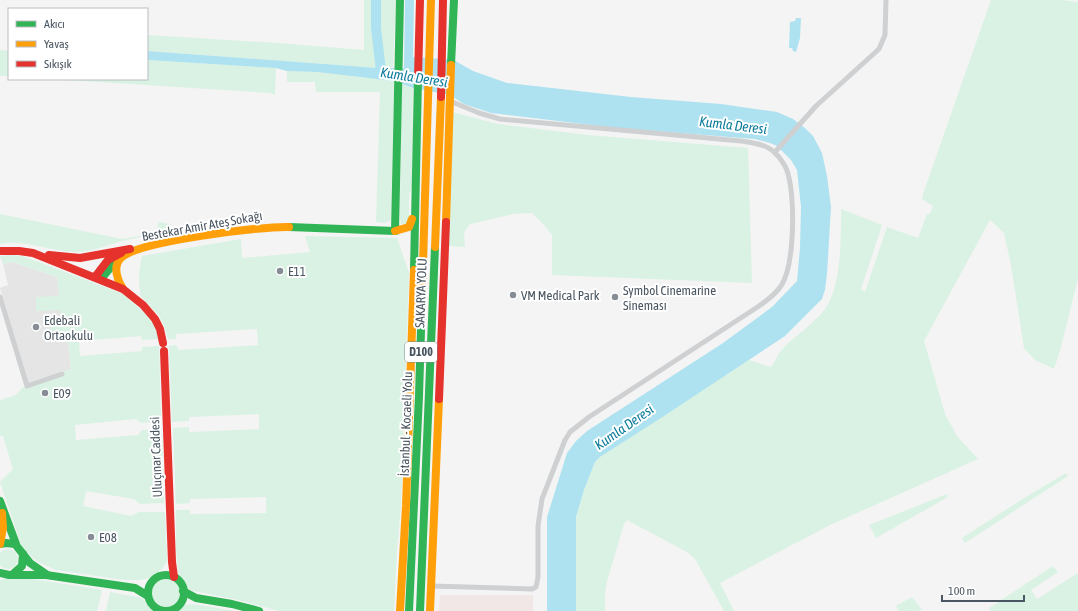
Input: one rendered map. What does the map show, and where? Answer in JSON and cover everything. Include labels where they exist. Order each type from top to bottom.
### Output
[{"type":"main road","points":[[396,231],[400,0]]},
{"type":"main road","points":[[400,611],[406,506],[420,0]]},
{"type":"main road","points":[[426,0],[430,40]]},
{"type":"main road","name":"D100","points":[[430,40],[431,0]]},
{"type":"main road","name":"SAKARYA YOLU","points":[[420,611],[443,49],[443,0]]},
{"type":"main road","points":[[443,49],[449,0]]},
{"type":"main road","points":[[430,611],[440,396],[454,0]]},
{"type":"main road","name":"İstanbul - Kocaeli Yolu","points":[[409,611],[419,396],[430,40]]},
{"type":"main road","points":[[396,231],[409,229],[411,226],[412,203],[415,189]]},
{"type":"main road","name":"Bestekar Amir Ateş Sokağı","points":[[124,255],[148,246],[269,226],[396,231]]},
{"type":"main road","points":[[396,231],[406,234],[412,243],[414,250]]},
{"type":"main road","points":[[33,253],[80,258],[148,246]]},
{"type":"main road","points":[[98,278],[112,258],[121,252],[135,248]]},
{"type":"main road","name":"Uluçınar Caddesi","points":[[0,251],[33,253],[98,278],[122,289],[143,305],[155,319],[160,329],[164,347],[172,562],[174,577]]},
{"type":"main road","points":[[98,278],[115,261],[124,255]]},
{"type":"main road","points":[[122,289],[118,282],[116,267],[124,255]]},
{"type":"main road","points":[[0,503],[3,528],[0,544],[16,544]]},
{"type":"main road","points":[[0,503],[16,544],[31,564],[46,575]]},
{"type":"main road","points":[[13,574],[22,567],[24,562],[23,554]]},
{"type":"main road","points":[[165,574],[172,562]]},
{"type":"main road","points":[[1,574],[46,575],[135,588],[150,584]]},
{"type":"main road","points":[[182,602],[183,591],[181,584],[174,577],[165,574],[156,577],[150,584],[148,596],[152,605],[159,610],[168,611],[175,608],[182,602],[196,598]]},
{"type":"main road","points":[[135,588],[148,596]]},
{"type":"main road","points":[[183,591],[196,598],[232,604],[259,611]]},
{"type":"street","points":[[776,151],[816,106],[879,49],[885,35],[886,0]]},
{"type":"street","points":[[431,586],[532,589],[536,587],[538,577],[539,513],[551,474],[565,440],[570,432],[589,417],[775,294],[782,285],[789,260],[793,207],[787,169],[776,151],[759,144],[500,119],[479,113],[450,98]]},
{"type":"street","points":[[0,297],[27,386],[62,374]]},
{"type":"shaded area","name":"Edebali Ortaokulu","points":[[12,262],[57,277],[68,341],[71,369],[28,383],[0,288],[8,285],[3,264]]},
{"type":"shaded area","points":[[440,595],[533,595],[533,611],[439,611]]},
{"type":"green space","points":[[364,0],[396,0],[393,67],[378,68],[148,51],[148,35],[278,43],[364,50]]},
{"type":"green space","points":[[991,0],[1062,0],[1078,2],[1078,278],[1054,369],[1035,360],[1024,348],[1011,265],[1004,233],[990,220],[924,341],[945,414],[957,436],[978,459],[830,525],[720,583],[734,611],[724,611],[695,559],[687,552],[627,520],[624,524],[607,581],[605,611],[576,611],[576,517],[584,490],[595,462],[600,457],[749,360],[771,367],[785,346],[809,326],[822,313],[829,303],[837,278],[839,264],[841,209],[882,225],[861,289],[865,292],[887,227],[918,238],[927,214],[930,214],[933,206],[922,199],[923,194]]},
{"type":"green space","points":[[0,50],[8,51],[8,76],[0,76]]},
{"type":"green space","points":[[148,60],[276,68],[275,95],[270,93],[67,80],[148,80]]},
{"type":"green space","points":[[287,71],[317,72],[394,81],[391,220],[385,223],[376,222],[380,92],[316,92],[315,82],[287,82]]},
{"type":"green space","points":[[401,84],[413,88],[412,187],[409,194],[409,223],[405,225],[401,224],[400,218]]},
{"type":"green space","points":[[452,112],[498,124],[588,135],[748,148],[752,283],[552,275],[552,235],[532,213],[513,214],[470,224],[464,232],[465,247],[448,246]]},
{"type":"green space","points":[[0,214],[122,239],[156,233],[159,222],[171,224],[170,230],[237,218],[210,225],[126,240],[86,251],[73,252],[27,244],[0,244]]},
{"type":"green space","points":[[305,236],[397,238],[409,273],[401,505],[394,611],[279,611],[238,600],[194,591],[187,588],[178,571],[176,548],[176,510],[190,510],[190,514],[266,513],[266,497],[190,499],[190,503],[176,504],[173,428],[189,427],[189,432],[259,429],[259,414],[189,417],[189,421],[172,422],[169,346],[177,345],[178,350],[258,345],[257,329],[176,334],[176,339],[168,339],[164,325],[159,316],[140,295],[139,273],[142,256],[241,239],[242,258],[310,252]]},
{"type":"green space","points":[[0,256],[21,256],[39,262],[123,294],[147,315],[155,325],[159,339],[142,340],[141,336],[79,341],[80,356],[142,351],[142,347],[159,346],[161,421],[141,423],[136,419],[75,425],[76,440],[138,435],[142,430],[162,429],[164,503],[140,504],[134,499],[86,491],[83,506],[131,516],[139,512],[165,512],[167,561],[161,570],[150,578],[124,580],[56,570],[38,562],[23,550],[0,482],[13,469],[3,436],[0,436],[0,400],[16,395],[23,387],[27,386],[28,383],[71,369],[68,341],[62,335],[62,341],[52,341],[50,319],[60,318],[60,310],[36,311],[36,297],[59,296],[57,277],[12,262],[3,264]]},
{"type":"green space","points":[[1066,473],[1068,476],[965,543],[962,538]]},
{"type":"green space","points":[[947,494],[948,497],[876,538],[869,525]]},
{"type":"green space","points":[[4,550],[12,550],[17,555],[17,563],[12,568],[4,568],[-1,563],[-1,555]]},
{"type":"green space","points":[[1053,566],[1058,572],[1031,590],[1037,599],[1078,573],[1078,611],[990,611],[989,608]]},
{"type":"green space","points":[[8,578],[33,579],[102,590],[97,611],[0,611],[0,580]]},
{"type":"green space","points":[[166,579],[176,583],[180,593],[176,603],[166,607],[156,603],[152,593],[156,583]]},
{"type":"green space","points":[[110,592],[142,598],[153,611],[106,611]]},
{"type":"green space","points":[[912,597],[922,609],[918,611],[899,611],[896,606]]},
{"type":"green space","points":[[193,604],[236,611],[177,611],[185,605]]},
{"type":"water","name":"Kumla Deresi","points":[[405,0],[414,0],[413,57],[452,59],[473,71],[507,83],[631,97],[721,104],[777,112],[793,119],[805,128],[813,136],[822,153],[831,207],[827,274],[822,299],[785,336],[600,457],[595,462],[584,490],[576,517],[576,611],[547,611],[547,517],[567,453],[576,441],[587,431],[723,343],[772,307],[797,281],[800,248],[801,207],[797,170],[791,160],[777,146],[755,139],[616,128],[491,113],[464,104],[450,95],[413,88],[394,81],[317,72],[287,71],[276,68],[148,60],[148,51],[378,68],[404,68]]},
{"type":"water","points":[[796,18],[801,18],[800,38],[796,52],[793,51],[792,48],[789,48],[790,22],[795,21]]},
{"type":"waterway","name":"Kumla Deresi","points":[[376,0],[376,28],[381,71]]},
{"type":"traffic: fast","points":[[395,231],[400,0]]},
{"type":"traffic: fast","points":[[451,65],[454,0]]},
{"type":"traffic: fast","points":[[414,270],[418,78]]},
{"type":"traffic: fast","points":[[289,227],[395,231]]},
{"type":"traffic: fast","points":[[420,611],[435,247]]},
{"type":"traffic: fast","points":[[101,279],[117,260]]},
{"type":"traffic: fast","points":[[409,611],[422,297]]},
{"type":"traffic: fast","points":[[0,501],[16,544]]},
{"type":"traffic: fast","points":[[0,544],[15,544],[30,563],[46,574]]},
{"type":"traffic: fast","points":[[13,574],[22,566],[23,554]]},
{"type":"traffic: fast","points":[[0,573],[9,575],[46,575],[135,588],[148,596]]},
{"type":"traffic: fast","points":[[169,575],[179,580],[183,586],[184,593],[183,600],[179,606],[173,610],[163,611],[153,606],[149,600],[148,590],[153,580],[159,576],[169,575]]},
{"type":"traffic: fast","points":[[183,591],[196,598],[232,604],[259,611]]},
{"type":"traffic: slow","points":[[422,297],[431,0]]},
{"type":"traffic: slow","points":[[446,222],[451,65]]},
{"type":"traffic: slow","points":[[435,247],[441,97]]},
{"type":"traffic: slow","points":[[395,231],[409,227],[412,219]]},
{"type":"traffic: slow","points":[[123,289],[117,277],[116,269],[121,258],[132,252],[174,240],[254,229],[289,227]]},
{"type":"traffic: slow","points":[[400,611],[406,506],[414,270]]},
{"type":"traffic: slow","points":[[430,611],[439,399]]},
{"type":"traffic: slow","points":[[0,544],[3,528],[2,513]]},
{"type":"traffic: jam","points":[[418,78],[420,0]]},
{"type":"traffic: jam","points":[[441,97],[443,0]]},
{"type":"traffic: jam","points":[[439,399],[446,222]]},
{"type":"traffic: jam","points":[[49,255],[80,258],[130,249]]},
{"type":"traffic: jam","points":[[0,251],[33,253],[123,289],[143,305],[155,319],[160,329],[163,343]]},
{"type":"traffic: jam","points":[[95,277],[108,260],[121,253]]},
{"type":"traffic: jam","points":[[164,351],[172,562],[174,577]]},
{"type":"place","name":"E11","points":[[280,271]]},
{"type":"place","name":"VM Medical Park","points":[[513,295]]},
{"type":"place","name":"Symbol Cinemarine Sineması","points":[[615,297]]},
{"type":"place","name":"Edebali Ortaokulu","points":[[36,327]]},
{"type":"place","name":"E09","points":[[45,393]]},
{"type":"place","name":"E08","points":[[91,537]]}]
